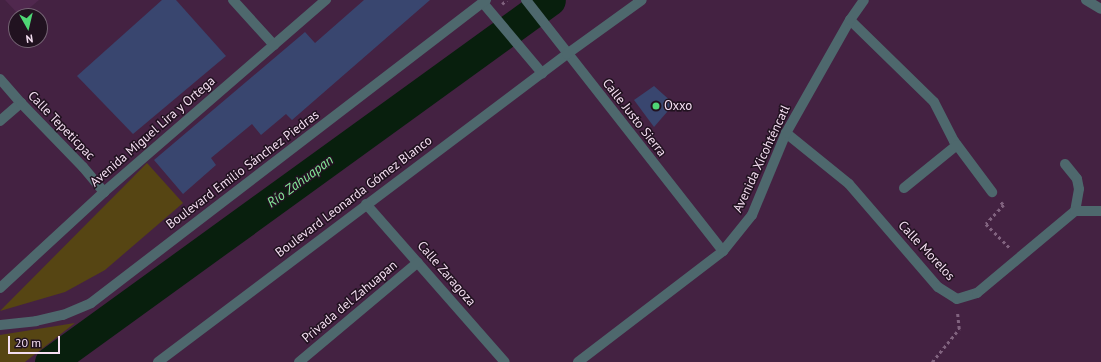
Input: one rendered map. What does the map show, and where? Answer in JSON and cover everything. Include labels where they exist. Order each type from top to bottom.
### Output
[{"type":"street","points":[[233,0],[274,45]]},
{"type":"street","name":"Avenida Miguel Lira y Ortega","points":[[0,288],[104,192],[326,0]]},
{"type":"street","name":"Calle Justo Sierra","points":[[526,0],[723,251]]},
{"type":"street","name":"Boulevard Leonarda Gómez Blanco","points":[[158,362],[366,204],[642,0]]},
{"type":"street","name":"Avenida Xicohténcatl","points":[[578,362],[723,251],[752,215],[786,133],[850,20],[864,0]]},
{"type":"street","points":[[1086,0],[1101,9]]},
{"type":"street","points":[[484,1],[542,73]]},
{"type":"street","name":"Boulevard Emilio Sánchez Piedras","points":[[0,325],[36,321],[56,316],[91,302],[484,1]]},
{"type":"street","points":[[850,20],[934,102],[957,144],[992,192]]},
{"type":"street","name":"Calle Tepeticpac","points":[[0,79],[21,104],[84,167],[104,192]]},
{"type":"street","points":[[0,121],[21,104]]},
{"type":"street","name":"Calle Morelos","points":[[786,133],[849,184],[938,287],[957,299],[978,293],[1075,211]]},
{"type":"street","points":[[904,188],[957,144]]},
{"type":"street","points":[[1065,164],[1077,179],[1079,189],[1075,211],[1101,211]]},
{"type":"street","name":"Calle Zaragoza","points":[[366,204],[505,362]]},
{"type":"street","name":"Privada del Zahuapan","points":[[299,362],[418,262]]},
{"type":"path","points":[[992,192],[1004,205],[986,224],[1020,258]]},
{"type":"path","points":[[932,362],[959,329],[957,299]]},
{"type":"shaded area","points":[[5,0],[39,0],[30,8],[12,8]]},
{"type":"shaded area","points":[[147,163],[183,203],[105,270],[65,292],[0,311]]},
{"type":"shaded area","points":[[75,323],[25,362],[0,362],[0,335]]},
{"type":"building","points":[[162,0],[176,0],[226,56],[133,134],[77,76]]},
{"type":"building","points":[[364,0],[430,0],[292,120],[286,114],[261,135],[252,124],[211,158],[216,165],[183,194],[154,160],[305,32],[315,43]]},
{"type":"building","name":"Oxxo","points":[[654,86],[674,104],[654,127],[634,100]]},
{"type":"waterway","name":"Río Zahuapan","points":[[50,362],[550,0]]},
{"type":"place","name":"Oxxo","points":[[656,106]]}]
